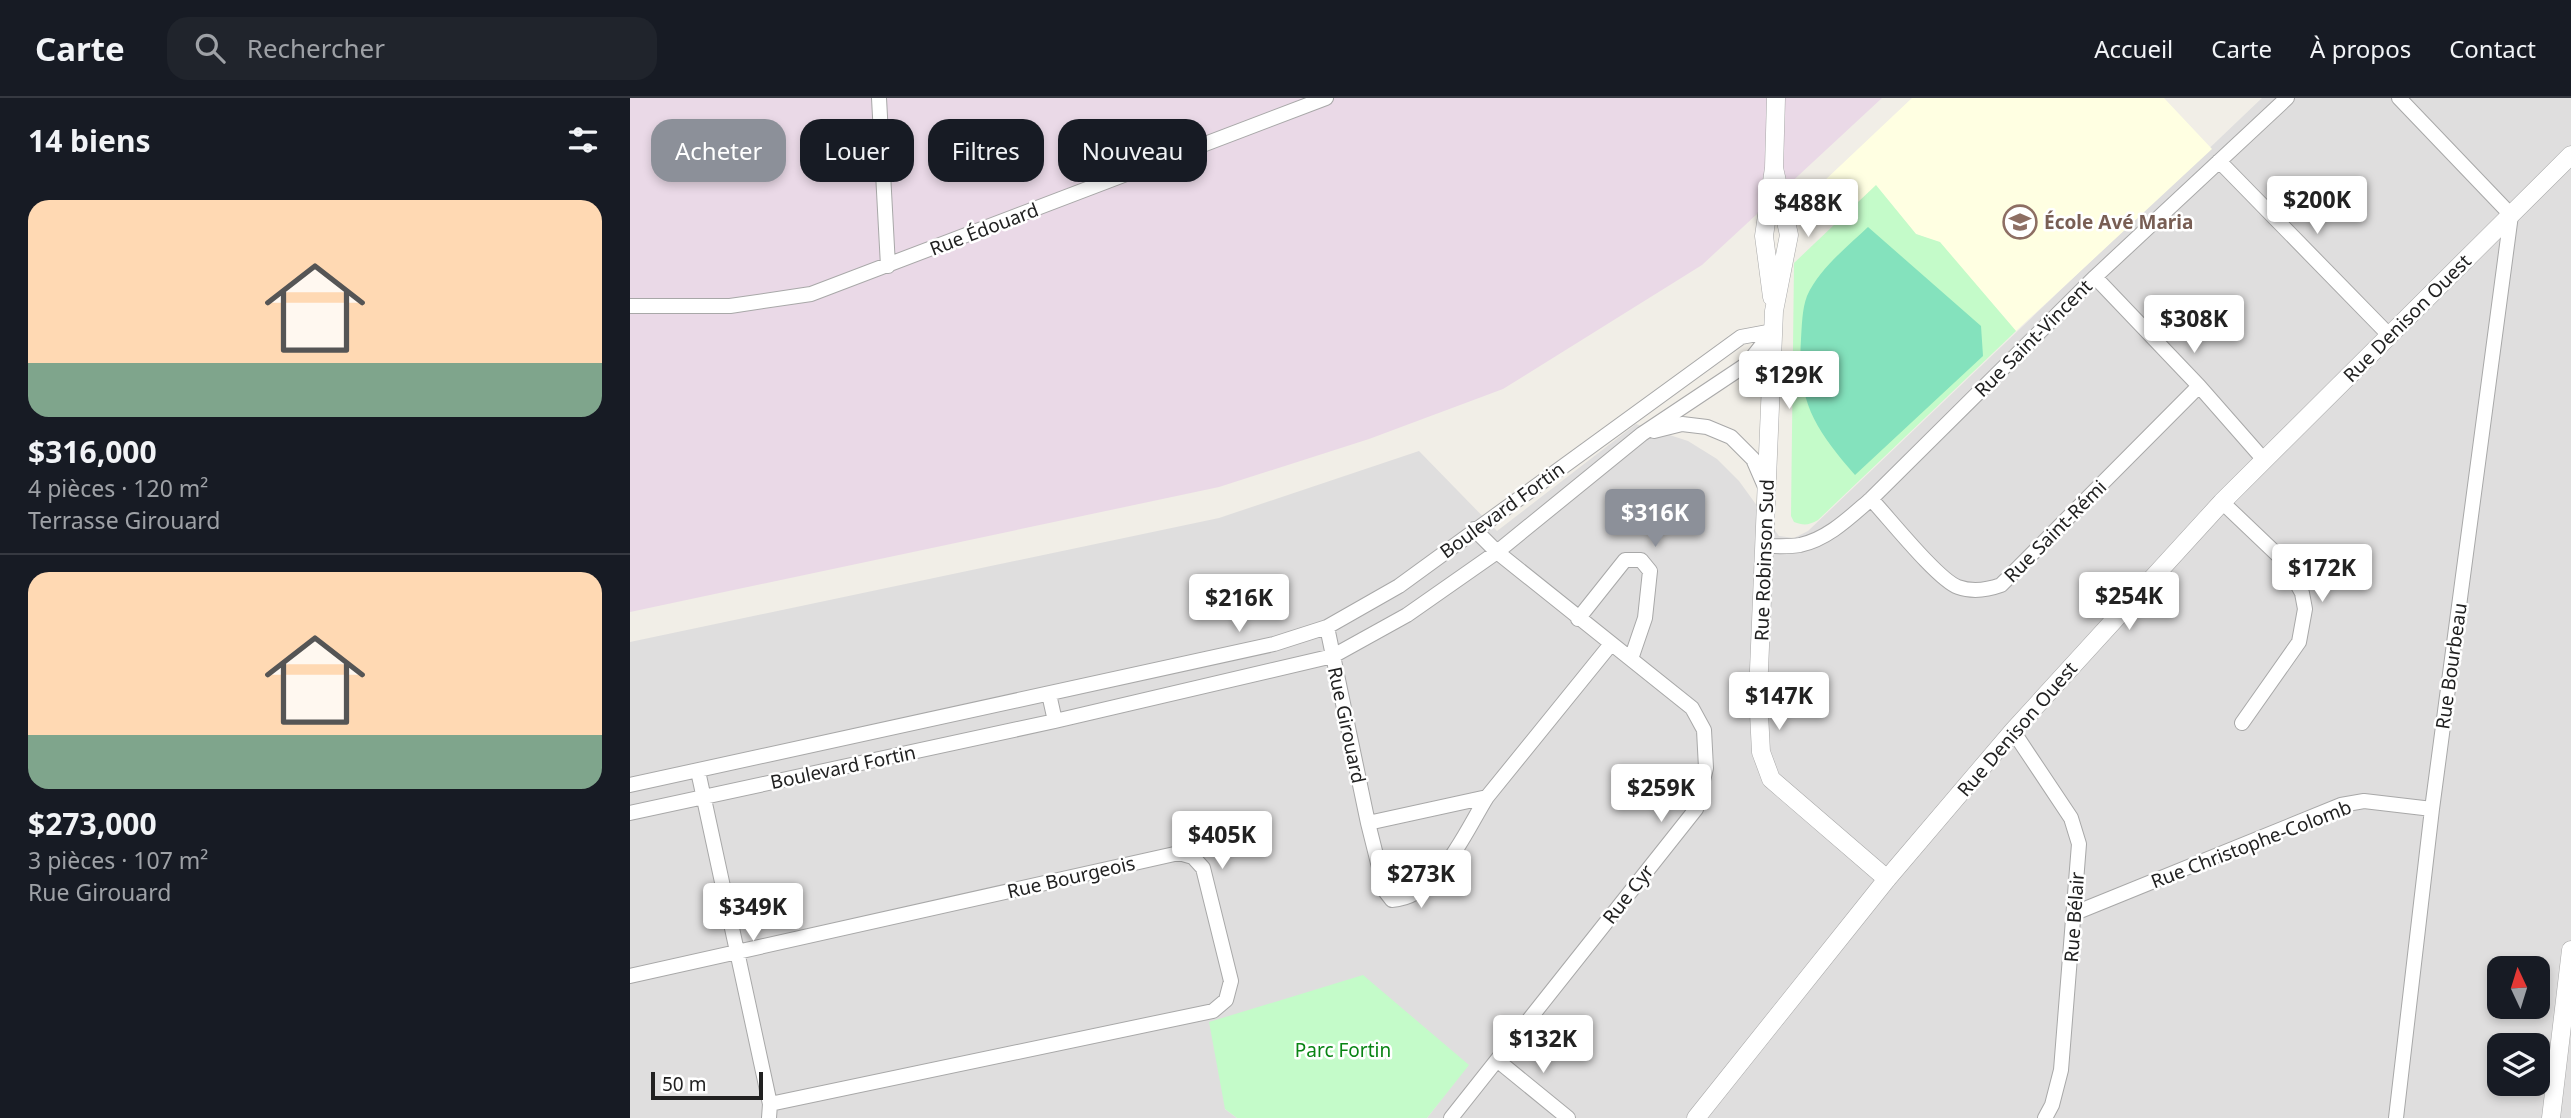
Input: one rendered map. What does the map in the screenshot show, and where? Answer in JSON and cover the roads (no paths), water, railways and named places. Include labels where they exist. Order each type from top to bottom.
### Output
[{"type":"street","points":[[879,98],[888,266]]},
{"type":"street","name":"Rue Édouard","points":[[630,306],[730,306],[811,294],[1326,98]]},
{"type":"street","name":"Rue Robinson Sud","points":[[1776,98],[1774,168],[1764,236],[1774,311],[1758,694],[1761,752],[1771,779],[1887,879]]},
{"type":"street","name":"Rue Saint-Vincent","points":[[1765,546],[1798,545],[1816,540],[1835,529],[1871,499],[2095,277],[2287,98]]},
{"type":"street","points":[[2399,98],[2511,215]]},
{"type":"street","name":"Rue Denison Ouest","points":[[1696,1118],[1887,879],[2014,730],[2221,502],[2571,155]]},
{"type":"street","points":[[2219,161],[2389,335]]},
{"type":"street","name":"Rue Bourbeau","points":[[2396,1118],[2432,809],[2511,215]]},
{"type":"street","points":[[2095,277],[2199,386],[2264,460]]},
{"type":"street","name":"Boulevard Fortin","points":[[630,813],[1055,721],[1333,656],[1407,615],[1497,552],[1642,434],[1747,364],[1773,331]]},
{"type":"street","name":"Boulevard Fortin","points":[[630,785],[1275,644],[1327,627],[1399,586],[1741,337],[1773,331]]},
{"type":"street","name":"Rue Saint-Rémi","points":[[1871,499],[1942,576],[1958,587],[1985,590],[2001,585],[2199,386]]},
{"type":"street","name":"Boulevard Fortin","points":[[1642,434],[1682,424],[1707,427],[1731,437],[1753,459],[1767,489]]},
{"type":"street","points":[[2221,502],[2285,562],[2302,593],[2305,608],[2299,642],[2242,723]]},
{"type":"street","name":"Rue Cyr","points":[[1451,1118],[1696,809],[1706,768],[1704,730],[1692,708],[1578,619],[1497,552],[1474,529]]},
{"type":"street","points":[[1578,619],[1625,560],[1641,560],[1650,571],[1645,618],[1631,659]]},
{"type":"street","name":"Rue Girouard","points":[[1327,627],[1368,823],[1385,891],[1392,900],[1406,899],[1438,877],[1487,797],[1611,644]]},
{"type":"street","points":[[1049,694],[1055,721]]},
{"type":"street","name":"Rue Bélair","points":[[2014,730],[2071,818],[2079,844],[2061,1070],[2052,1105],[2045,1118]]},
{"type":"street","points":[[698,771],[770,1111]]},
{"type":"street","points":[[1368,823],[1487,797]]},
{"type":"street","name":"Rue Christophe-Colomb","points":[[2075,913],[2341,805],[2364,801],[2432,809]]},
{"type":"street","name":"Rue Bourgeois","points":[[630,976],[1179,853],[1193,857],[1203,868],[1231,981],[1226,1000],[1213,1011],[770,1111]]},
{"type":"street","points":[[2551,1118],[2571,950]]},
{"type":"street","points":[[1497,1060],[1568,1118]]},
{"type":"place","name":"École Avé Maria","points":[[2020,222]]},
{"type":"park label","name":"Parc Fortin","points":[[1343,1050]]}]
